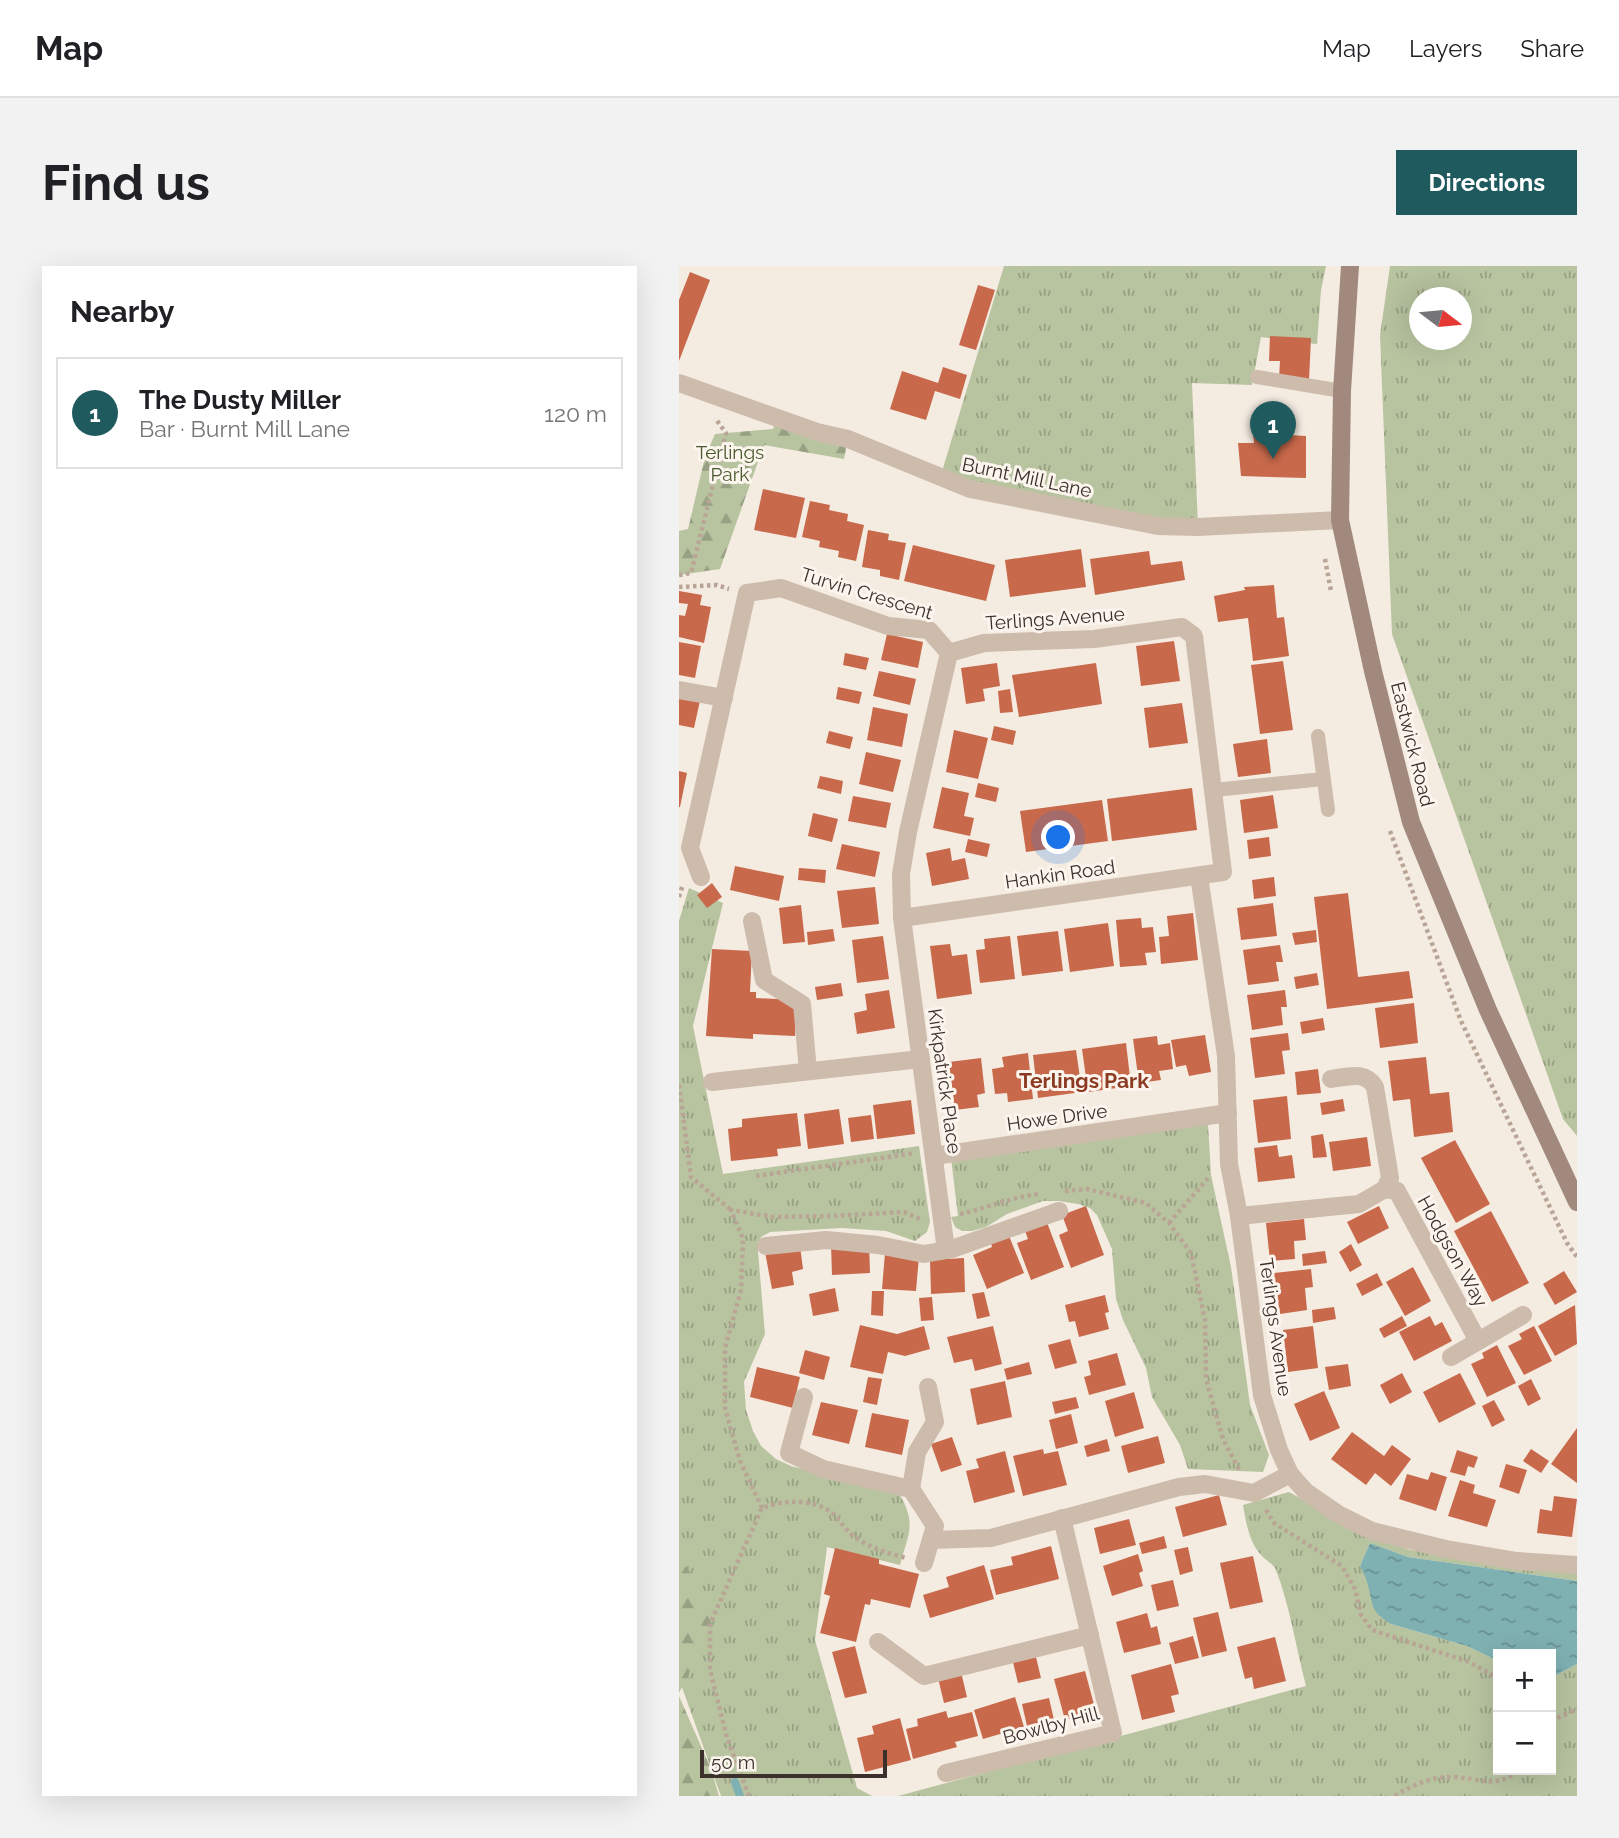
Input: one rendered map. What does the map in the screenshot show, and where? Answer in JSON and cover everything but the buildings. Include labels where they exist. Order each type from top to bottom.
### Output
[{"type":"street","name":"Eastwick Road","points":[[1350,266],[1342,391],[1340,520],[1373,671],[1411,822],[1488,1010],[1577,1202]]},
{"type":"street","name":"Burnt Mill Lane","points":[[679,383],[817,432],[848,439],[970,489],[1158,526],[1198,527],[1340,520]]},
{"type":"street","name":"Turvin Crescent","points":[[747,593],[782,588],[888,626],[929,630],[949,653]]},
{"type":"street","points":[[701,877],[690,848],[747,593]]},
{"type":"street","name":"Terlings Avenue","points":[[949,653],[984,643],[1094,639],[1182,627],[1194,636],[1223,872]]},
{"type":"street","points":[[902,918],[901,874],[906,842],[949,653]]},
{"type":"street","points":[[679,690],[724,698]]},
{"type":"street","name":"Hankin Road","points":[[902,918],[1223,872]]},
{"type":"street","name":"Terlings Avenue","points":[[1199,876],[1226,1056],[1229,1164],[1239,1216],[1262,1395],[1279,1450],[1290,1474],[1306,1492],[1338,1514],[1372,1531],[1446,1549],[1517,1561],[1577,1565]]},
{"type":"street","name":"Kirkpatrick Place","points":[[902,918],[946,1250]]},
{"type":"street","points":[[753,921],[764,980],[802,1004],[808,1071]]},
{"type":"street","points":[[712,1082],[921,1059]]},
{"type":"street","points":[[1239,1216],[1359,1204],[1385,1189],[1390,1178],[1375,1087],[1371,1080],[1357,1075],[1331,1079]]},
{"type":"street","name":"Howe Drive","points":[[934,1153],[1228,1113]]},
{"type":"street","name":"Hodgson Way","points":[[1385,1189],[1397,1191],[1478,1341]]},
{"type":"street","points":[[766,1246],[826,1240],[878,1245],[924,1254],[946,1250],[1059,1211]]},
{"type":"street","name":"Hodgson Way","points":[[1451,1357],[1523,1315]]},
{"type":"street","points":[[924,1563],[935,1526],[911,1489],[917,1452],[935,1422],[928,1387]]},
{"type":"street","points":[[804,1397],[789,1453],[823,1469],[911,1489]]},
{"type":"street","points":[[931,1540],[991,1538],[1179,1487],[1205,1484],[1254,1493],[1290,1474]]},
{"type":"street","name":"Bowlby Hill","points":[[946,1773],[1113,1733],[1062,1518]]},
{"type":"street","points":[[878,1642],[924,1676],[1090,1635]]},
{"type":"lane","points":[[1258,377],[1342,391]]},
{"type":"lane","points":[[1318,736],[1328,810]]},
{"type":"lane","points":[[1214,790],[1323,779]]},
{"type":"path","points":[[679,575],[691,573],[726,433]]},
{"type":"path","points":[[679,587],[716,585],[747,593]]},
{"type":"path","points":[[679,1085],[691,1177],[731,1210],[743,1239],[741,1290],[725,1348],[725,1408],[740,1461],[762,1508]]},
{"type":"path","points":[[756,1176],[934,1153]]},
{"type":"path","points":[[1169,1223],[1217,1167],[1229,1164]]},
{"type":"path","points":[[1060,1192],[1087,1189],[1146,1203],[1169,1223],[1191,1254],[1205,1320],[1206,1378],[1223,1439],[1246,1482],[1274,1523],[1342,1566],[1355,1589],[1361,1615],[1372,1630],[1469,1662],[1493,1675]]},
{"type":"path","points":[[731,1210],[773,1217],[904,1212],[924,1220],[978,1210],[1018,1196],[1046,1193]]},
{"type":"path","points":[[749,1796],[727,1738],[710,1670],[711,1624],[762,1508],[775,1503],[808,1503],[830,1511],[855,1537],[883,1552],[924,1563]]},
{"type":"path","points":[[1556,1719],[1577,1709]]},
{"type":"path","points":[[1395,1796],[1406,1788],[1450,1776],[1488,1782],[1506,1780],[1514,1775]]},
{"type":"green space","points":[[1004,266],[1326,266],[1321,290],[1317,344],[1261,337],[1252,385],[1192,383],[1198,527],[940,478]]},
{"type":"green space","points":[[1390,266],[1577,266],[1577,1136],[1563,1119],[1392,634],[1380,335]]},
{"type":"green space","name":"Terlings Park","points":[[780,411],[848,439],[844,459],[764,445],[720,569],[679,575],[679,531],[688,529],[705,457],[715,434],[773,429]]},
{"type":"green space","points":[[689,888],[723,903],[693,1026],[723,1174],[919,1146],[930,1222],[927,1232],[915,1241],[886,1231],[842,1228],[770,1232],[761,1237],[758,1252],[765,1334],[744,1382],[746,1410],[753,1431],[761,1446],[776,1459],[791,1466],[900,1495],[908,1514],[908,1537],[900,1565],[827,1547],[815,1640],[857,1788],[872,1796],[721,1796],[679,1679],[679,921]]},
{"type":"green space","points":[[1208,1124],[1211,1175],[1231,1267],[1250,1405],[1269,1455],[1263,1472],[1188,1469],[1180,1445],[1152,1397],[1146,1368],[1123,1320],[1116,1299],[1112,1249],[1097,1215],[1090,1208],[1059,1201],[1043,1201],[972,1231],[962,1231],[955,1227],[951,1217],[958,1216],[951,1158]]},
{"type":"green space","points":[[1289,1492],[1371,1537],[1410,1550],[1577,1574],[1577,1581],[1408,1557],[1370,1543],[1360,1566],[1391,1624],[1467,1646],[1493,1659],[1493,1775],[1556,1775],[1556,1675],[1577,1664],[1577,1796],[898,1796],[1306,1686],[1281,1584],[1275,1568],[1254,1544],[1243,1505]]},
{"type":"green space","points":[[679,1557],[699,1585],[713,1626],[679,1693]]},
{"type":"green space","points":[[679,1696],[711,1769],[719,1796],[679,1796]]},
{"type":"water","points":[[1370,1543],[1408,1557],[1577,1581],[1577,1664],[1556,1675],[1556,1649],[1493,1649],[1493,1659],[1467,1646],[1391,1624],[1375,1610],[1360,1566]]},
{"type":"waterway","points":[[735,1782],[740,1796]]},
{"type":"place","name":"The Dusty Miller","points":[[1273,459]]},
{"type":"district","name":"Terlings Park","points":[[1084,1081]]}]
